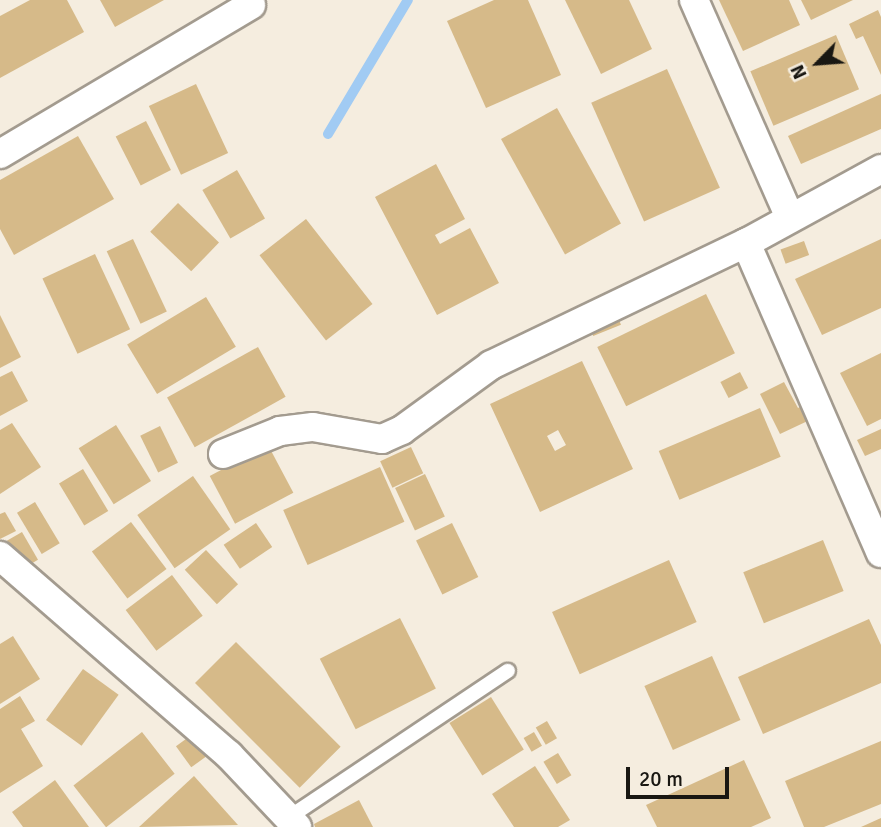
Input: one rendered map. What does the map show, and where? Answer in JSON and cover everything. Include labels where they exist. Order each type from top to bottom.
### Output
[{"type":"street","points":[[694,0],[790,218]]},
{"type":"street","points":[[0,154],[251,5]]},
{"type":"street","points":[[223,454],[280,431],[313,427],[382,439],[402,430],[491,365],[746,243],[881,169]]},
{"type":"street","points":[[746,243],[881,553]]},
{"type":"street","points":[[0,556],[229,755],[294,822]]},
{"type":"lane","points":[[294,822],[508,671]]},
{"type":"building","points":[[30,0],[67,0],[84,32],[0,78],[0,16]]},
{"type":"building","points":[[100,0],[164,0],[115,27]]},
{"type":"building","points":[[494,0],[528,0],[561,75],[486,108],[447,21]]},
{"type":"building","points":[[565,0],[629,0],[652,49],[601,74]]},
{"type":"building","points":[[719,0],[789,0],[800,25],[743,51]]},
{"type":"building","points":[[801,0],[853,0],[811,20]]},
{"type":"building","points":[[878,10],[881,17],[881,75],[863,36],[856,39],[849,24]]},
{"type":"building","points":[[836,35],[859,89],[773,126],[750,71]]},
{"type":"building","points":[[667,69],[720,188],[644,222],[591,103]]},
{"type":"building","points":[[196,84],[228,153],[181,175],[149,106]]},
{"type":"building","points":[[881,94],[881,129],[801,164],[788,136]]},
{"type":"building","points":[[557,108],[621,223],[565,254],[501,139]]},
{"type":"building","points":[[146,121],[171,170],[141,185],[116,136]]},
{"type":"building","points":[[78,136],[114,199],[14,255],[0,229],[0,180]]},
{"type":"building","points":[[436,164],[465,219],[435,235],[440,244],[470,228],[499,283],[437,315],[375,197]]},
{"type":"building","points":[[237,170],[265,218],[230,238],[202,190]]},
{"type":"building","points":[[178,203],[219,243],[191,271],[150,232]]},
{"type":"building","points":[[306,219],[372,304],[326,340],[260,255]]},
{"type":"building","points":[[133,239],[167,312],[141,324],[107,251]]},
{"type":"building","points":[[881,239],[881,308],[822,335],[795,279]]},
{"type":"building","points":[[804,241],[809,255],[786,264],[781,250]]},
{"type":"building","points":[[95,254],[130,329],[78,354],[42,279]]},
{"type":"building","points":[[706,294],[735,353],[626,406],[597,347]]},
{"type":"building","points":[[206,297],[236,347],[157,394],[127,344]]},
{"type":"building","points":[[615,310],[621,325],[593,336],[587,321]]},
{"type":"building","points":[[0,315],[21,357],[0,368]]},
{"type":"building","points":[[258,347],[286,397],[195,447],[167,397]]},
{"type":"building","points":[[881,353],[881,419],[867,426],[840,373]]},
{"type":"building","points":[[582,361],[633,469],[540,512],[490,404]],"holes":[[[558,430],[566,445],[555,451],[547,436]]]},
{"type":"building","points":[[12,371],[28,401],[0,416],[0,377]]},
{"type":"building","points":[[740,372],[748,388],[729,398],[720,382]]},
{"type":"building","points":[[784,382],[798,408],[807,403],[814,418],[780,434],[760,394]]},
{"type":"building","points":[[760,408],[781,457],[679,500],[659,451]]},
{"type":"building","points":[[12,423],[41,467],[0,494],[0,430]]},
{"type":"building","points":[[116,425],[151,481],[114,504],[79,448]]},
{"type":"building","points":[[160,426],[178,463],[158,472],[140,436]]},
{"type":"building","points":[[881,429],[881,449],[865,456],[857,440]]},
{"type":"building","points":[[268,445],[293,493],[235,524],[210,476]]},
{"type":"building","points":[[411,447],[423,473],[392,488],[380,461]]},
{"type":"building","points":[[380,467],[404,522],[308,565],[283,510]]},
{"type":"building","points":[[83,469],[108,511],[84,525],[59,483]]},
{"type":"building","points":[[425,474],[445,517],[415,531],[395,488]]},
{"type":"building","points":[[193,476],[230,529],[175,568],[137,515]]},
{"type":"building","points":[[35,502],[60,543],[42,554],[17,513]]},
{"type":"building","points":[[5,512],[16,531],[0,539],[0,514]]},
{"type":"building","points":[[131,522],[167,569],[127,599],[92,551]]},
{"type":"building","points":[[256,523],[272,547],[240,569],[224,545]]},
{"type":"building","points":[[452,523],[478,577],[442,594],[416,541]]},
{"type":"building","points":[[22,532],[38,560],[21,570],[5,542]]},
{"type":"building","points":[[823,540],[844,591],[764,623],[743,572]]},
{"type":"building","points":[[206,550],[238,584],[217,604],[185,570]]},
{"type":"building","points":[[669,560],[697,622],[580,674],[552,612]]},
{"type":"building","points":[[172,575],[203,616],[156,651],[126,610]]},
{"type":"building","points":[[400,618],[436,688],[356,729],[320,659]]},
{"type":"building","points":[[869,619],[881,645],[881,683],[763,734],[738,677]]},
{"type":"building","points":[[13,636],[40,679],[0,704],[0,644]]},
{"type":"building","points":[[236,642],[341,747],[300,788],[195,683]]},
{"type":"building","points":[[712,656],[740,720],[673,750],[644,686]]},
{"type":"building","points":[[83,669],[119,695],[82,746],[46,720]]},
{"type":"building","points":[[20,696],[35,721],[21,729],[43,766],[0,793],[0,709]]},
{"type":"building","points":[[491,697],[524,750],[482,776],[449,723]]},
{"type":"building","points":[[547,721],[557,738],[546,745],[536,728]]},
{"type":"building","points":[[197,731],[212,752],[191,767],[176,746]]},
{"type":"building","points":[[142,732],[175,774],[106,827],[73,786]]},
{"type":"building","points":[[534,732],[542,746],[532,752],[524,738]]},
{"type":"building","points":[[881,741],[881,804],[824,827],[804,827],[785,781]]},
{"type":"building","points":[[558,753],[571,775],[557,784],[543,762]]},
{"type":"building","points":[[744,760],[771,818],[751,827],[657,827],[646,805]]},
{"type":"building","points":[[535,766],[570,820],[558,827],[514,827],[492,794]]},
{"type":"building","points":[[194,776],[238,825],[139,827]]},
{"type":"building","points":[[55,780],[89,827],[23,827],[12,812]]},
{"type":"building","points":[[359,800],[373,827],[315,827],[314,824]]},
{"type":"building","points":[[881,818],[881,827],[861,827]]},
{"type":"waterway","points":[[328,134],[408,0]]}]
